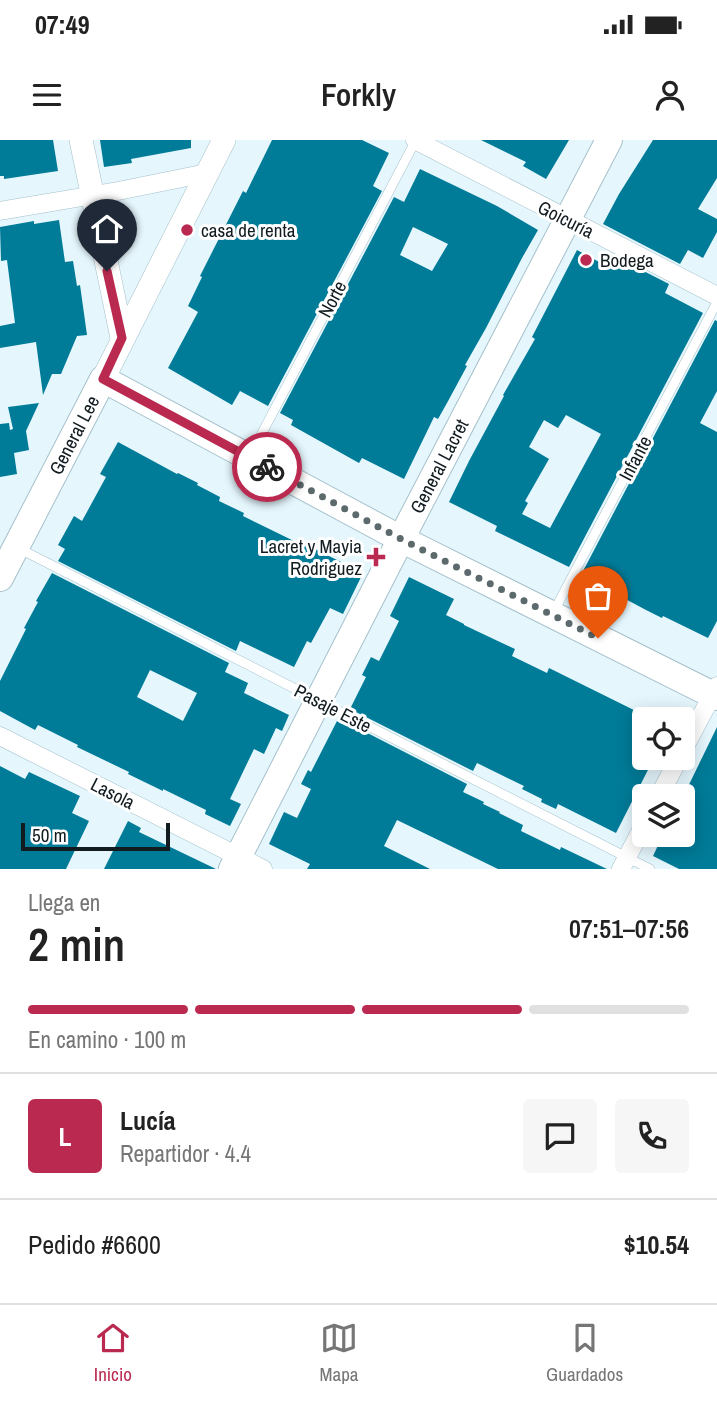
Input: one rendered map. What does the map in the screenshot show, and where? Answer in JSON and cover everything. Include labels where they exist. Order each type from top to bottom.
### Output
[{"type":"main road","name":"General Lacret","points":[[236,863],[609,140]]},
{"type":"main road","points":[[103,379],[401,539],[716,693]]},
{"type":"main road","name":"General Lee","points":[[0,578],[8,548],[103,379]]},
{"type":"street","points":[[81,140],[122,338]]},
{"type":"street","name":"General Lee","points":[[103,379],[224,140]]},
{"type":"street","name":"Goicuría","points":[[416,140],[717,296]]},
{"type":"street","points":[[0,211],[207,173]]},
{"type":"street","points":[[695,729],[716,693]]},
{"type":"street","name":"Lasola","points":[[0,736],[236,863],[263,869]]},
{"type":"street","points":[[624,863],[632,847]]},
{"type":"lane","name":"Norte","points":[[249,458],[416,140]]},
{"type":"lane","name":"Infante","points":[[552,615],[717,302]]},
{"type":"lane","name":"Pasaje Este","points":[[8,548],[319,701],[624,863],[650,869]]},
{"type":"building","points":[[0,140],[53,140],[58,171],[4,179],[4,176],[0,176]]},
{"type":"building","points":[[100,140],[191,140],[191,148],[104,167]]},
{"type":"building","points":[[272,140],[362,140],[389,153],[373,186],[382,191],[268,406],[240,391],[232,405],[168,368],[198,312],[188,306],[202,277],[200,276]]},
{"type":"building","points":[[481,140],[569,140],[546,179],[523,166],[526,162]]},
{"type":"building","points":[[653,140],[717,140],[717,178],[698,209],[717,219],[717,232],[703,258],[688,250],[680,264],[603,224]]},
{"type":"building","points":[[420,169],[497,206],[538,230],[447,403],[438,419],[434,417],[404,479],[362,458],[359,463],[291,425],[293,420],[280,413],[394,197],[404,202]],"holes":[[[413,227],[448,244],[432,271],[400,255]]]},
{"type":"building","points":[[59,220],[65,262],[73,261],[77,286],[80,285],[87,335],[77,336],[61,374],[52,374],[43,395],[36,342],[0,348],[0,326],[15,323],[7,260],[1,261],[0,227]]},
{"type":"building","points":[[577,250],[614,270],[620,259],[669,284],[665,293],[703,313],[569,567],[495,531],[497,526],[449,502],[503,395],[535,339],[532,337]],"holes":[[[566,415],[601,434],[550,528],[522,514],[528,503],[525,501],[549,459],[529,447],[544,420],[558,428]]]},
{"type":"building","points":[[715,320],[717,391],[700,423],[717,432],[717,621],[708,638],[646,610],[588,579],[590,577],[582,573]]},
{"type":"building","points":[[39,403],[26,431],[29,450],[14,453],[17,474],[0,477],[0,424],[9,423],[10,430],[13,429],[8,407]]},
{"type":"building","points":[[118,442],[198,483],[197,485],[220,497],[219,501],[244,513],[243,516],[363,573],[343,614],[330,608],[311,643],[307,641],[294,667],[240,641],[236,651],[58,561],[65,549],[58,545],[74,516],[82,521],[106,477],[100,474]]},
{"type":"building","points":[[52,573],[229,663],[225,672],[248,683],[244,693],[289,715],[282,731],[276,728],[264,754],[254,749],[230,799],[241,804],[230,826],[205,814],[206,810],[128,774],[129,772],[38,725],[35,730],[0,711],[0,681],[26,629],[24,628],[38,602],[36,601]],"holes":[[[150,670],[197,693],[183,721],[137,697]]]},
{"type":"building","points":[[409,577],[454,599],[446,615],[515,649],[512,656],[547,673],[549,668],[632,709],[632,770],[648,770],[641,784],[632,784],[632,801],[616,833],[558,804],[556,809],[541,802],[542,799],[522,789],[524,786],[477,763],[473,771],[350,709],[366,677],[362,675],[371,657],[379,661],[399,621],[390,616]]},
{"type":"building","points":[[337,721],[342,724],[344,721],[467,784],[463,792],[523,825],[521,831],[607,869],[498,869],[397,820],[384,846],[430,869],[307,869],[310,864],[269,844],[284,812],[297,818],[311,789],[301,784],[308,770],[311,772]]},
{"type":"building","points":[[717,727],[717,869],[679,869],[653,856],[657,847],[695,847],[695,784],[689,784]]},
{"type":"building","points":[[0,766],[25,779],[29,772],[80,796],[72,813],[89,821],[66,869],[0,869]]},
{"type":"building","points":[[128,821],[141,828],[139,832],[216,869],[104,869]]},
{"type":"way so far","points":[[267,467],[401,539],[598,638]]},
{"type":"place","name":"casa de renta","points":[[187,230]]},
{"type":"place","name":"Bodega","points":[[586,260]]},
{"type":"place","name":"Lacret y Mayia Rodriguez","points":[[376,557]]},
{"type":"route","points":[[107,271],[122,338],[103,379],[267,467]]}]
